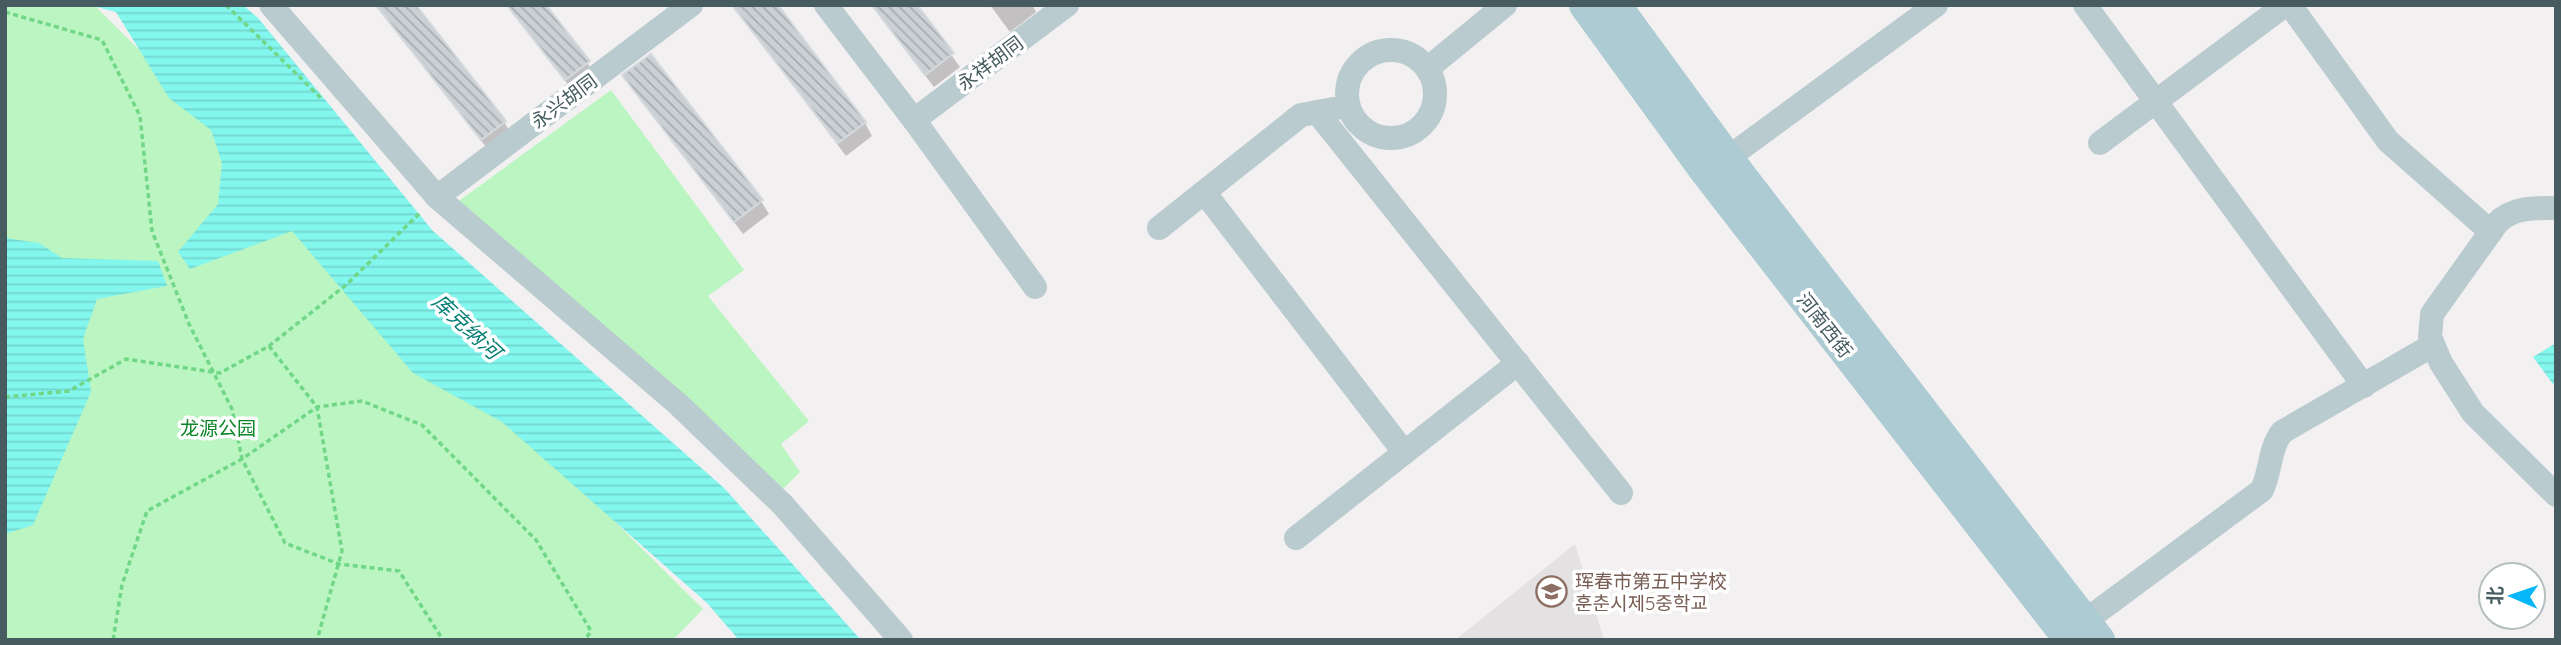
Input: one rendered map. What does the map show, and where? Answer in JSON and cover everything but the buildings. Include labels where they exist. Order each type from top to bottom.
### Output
[{"type":"main road","name":"河南西街","points":[[1585,5],[1717,166],[2084,634]]},
{"type":"main road","name":"河南西街","points":[[1615,5],[1717,166]]},
{"type":"street","points":[[271,5],[431,203],[679,405],[783,505],[901,640]]},
{"type":"street","name":"永兴胡同","points":[[431,203],[691,5]]},
{"type":"street","points":[[826,5],[914,120],[1035,288]]},
{"type":"street","name":"永祥胡同","points":[[914,120],[1067,5]]},
{"type":"street","points":[[1427,69],[1506,5]]},
{"type":"street","points":[[1717,166],[1936,5]]},
{"type":"street","points":[[2085,5],[2364,386]]},
{"type":"street","points":[[2100,143],[2288,5],[2388,141],[2491,232]]},
{"type":"street","points":[[1396,50],[1410,54],[1427,69],[1434,87],[1435,101],[1430,114],[1421,126],[1409,135],[1379,137],[1360,125],[1348,106],[1350,76],[1369,56],[1382,51],[1396,50]]},
{"type":"street","points":[[1159,228],[1301,115],[1348,106]]},
{"type":"street","points":[[1317,111],[1621,493]]},
{"type":"street","points":[[1205,192],[1404,453]]},
{"type":"street","points":[[2556,208],[2526,208],[2507,214],[2432,314],[2430,337],[2441,363],[2473,413],[2556,495]]},
{"type":"street","points":[[2084,634],[2262,489],[2267,478],[2274,442],[2282,432],[2433,345]]},
{"type":"street","points":[[1296,538],[1518,363]]},
{"type":"path","points":[[5,12],[102,40],[140,117],[152,231],[188,324],[232,409],[242,459],[285,543],[339,564],[399,571],[443,640]]},
{"type":"path","points":[[5,397],[69,391],[126,359],[220,373],[269,346],[346,285],[431,203]]},
{"type":"path","points":[[269,346],[317,407],[342,551],[317,640]]},
{"type":"path","points":[[113,640],[122,585],[147,511],[242,459],[317,407],[362,401],[422,425],[536,540],[591,631],[585,640]]},
{"type":"shaded area","name":"珲春市第五中学校 훈춘시제5중학교","points":[[1575,544],[1604,640],[1455,640]]},
{"type":"green space","name":"龙源公园","points":[[5,5],[94,5],[703,609],[673,640],[5,640]]},
{"type":"green space","points":[[611,90],[744,270],[708,296],[809,421],[781,444],[800,472],[782,490],[456,203]]},
{"type":"water","name":"库克纳河","points":[[89,5],[243,5],[258,18],[433,231],[724,488],[861,640],[739,640],[707,603],[502,422],[413,373],[292,231],[190,269],[178,252],[218,204],[222,163],[211,130],[169,98],[116,12]]},
{"type":"water","points":[[5,238],[39,243],[62,258],[158,261],[167,286],[97,299],[83,339],[91,392],[33,525],[5,534]]},
{"type":"water","points":[[2556,343],[2556,388],[2533,357]]},
{"type":"place","name":"珲春市第五中学校 훈춘시제5중학교","points":[[1552,592]]}]
